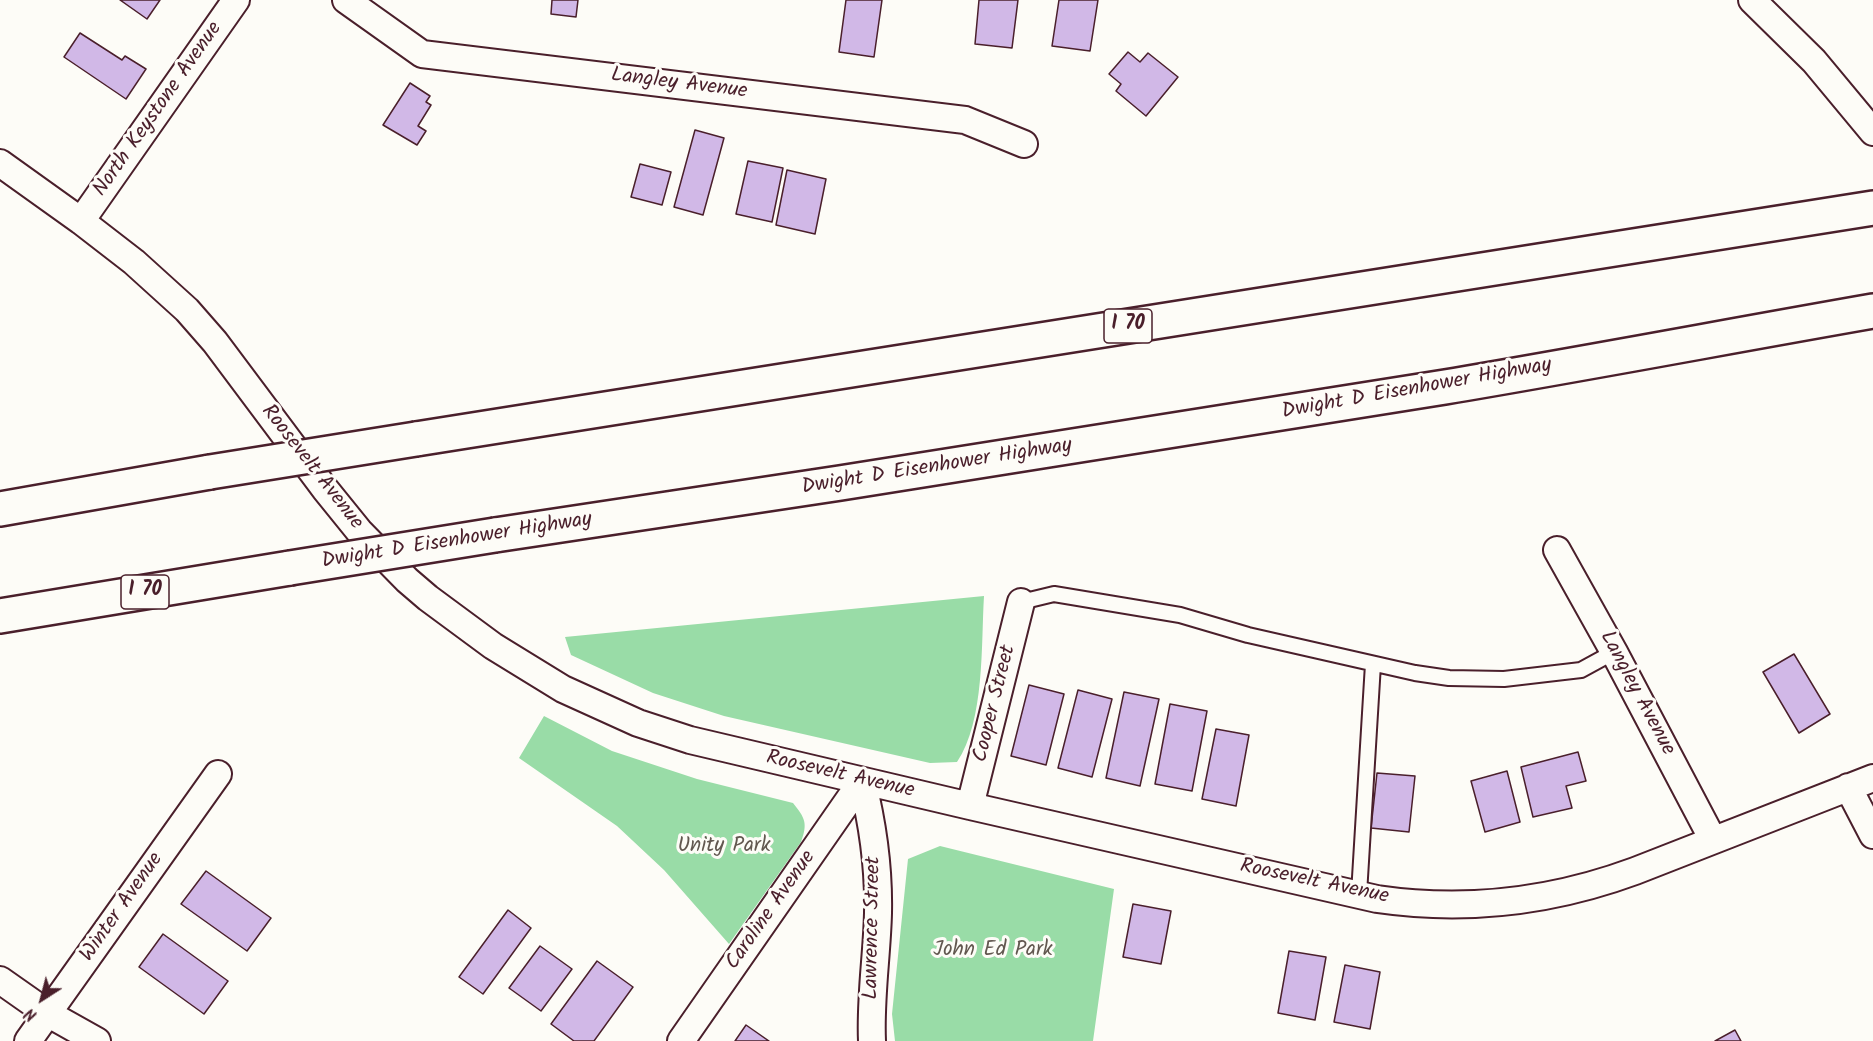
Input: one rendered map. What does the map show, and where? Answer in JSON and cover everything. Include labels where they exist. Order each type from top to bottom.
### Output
[{"type":"highway","name":"I 70","points":[[0,509],[210,472],[1873,208]]},
{"type":"highway","name":"Dwight D Eisenhower Highway","points":[[0,616],[290,568],[1106,442],[1448,386],[1873,311]]},
{"type":"street","name":"North Keystone Avenue","points":[[81,221],[236,0]]},
{"type":"street","name":"Langley Avenue","points":[[346,0],[422,54],[965,120],[1024,144]]},
{"type":"street","points":[[1752,0],[1814,62],[1873,132]]},
{"type":"street","name":"Roosevelt Avenue","points":[[0,163],[134,262],[187,310],[215,342],[359,531],[407,580],[493,646],[563,689],[638,723],[690,740],[862,781],[1359,894],[1391,901],[1460,905],[1542,898],[1623,876],[1873,778]]},
{"type":"street","name":"Langley Avenue","points":[[1557,550],[1614,652],[1713,840]]},
{"type":"street","name":"Cooper Street","points":[[970,806],[1021,602]]},
{"type":"street","name":"Winter Avenue","points":[[28,1041],[218,774]]},
{"type":"street","name":"Caroline Avenue","points":[[681,1041],[862,781]]},
{"type":"street","name":"Lawrence Street","points":[[862,781],[872,821],[877,865],[878,912],[872,1041]]},
{"type":"street","points":[[1848,787],[1873,835]]},
{"type":"street","points":[[0,980],[47,1013],[98,1041]]},
{"type":"lane","points":[[1021,602],[1054,594],[1126,605],[1180,615],[1248,635],[1415,673],[1449,678],[1504,680],[1581,670],[1614,652]]},
{"type":"lane","points":[[1359,894],[1373,663]]},
{"type":"green space","points":[[984,596],[982,659],[977,704],[973,726],[957,762],[930,763],[724,716],[653,693],[571,655],[565,637]]},
{"type":"green space","name":"Unity Park","points":[[544,716],[612,751],[697,779],[793,803],[805,825],[801,842],[729,944],[664,870],[617,826],[519,758]]},
{"type":"green space","name":"John Ed Park","points":[[940,846],[1114,889],[1093,1041],[895,1041],[892,1014],[908,859]]},
{"type":"building","points":[[120,0],[160,0],[147,19]]},
{"type":"building","points":[[552,0],[578,0],[576,17],[551,14]]},
{"type":"building","points":[[846,0],[882,0],[874,57],[839,52]]},
{"type":"building","points":[[979,0],[1018,0],[1012,48],[975,44]]},
{"type":"building","points":[[1059,0],[1098,0],[1090,51],[1052,46]]},
{"type":"building","points":[[80,33],[122,60],[125,56],[146,69],[126,99],[64,57]]},
{"type":"building","points":[[1128,52],[1140,62],[1148,53],[1178,77],[1146,116],[1116,91],[1121,84],[1109,74]]},
{"type":"building","points":[[410,83],[430,96],[426,102],[431,105],[418,126],[426,131],[417,145],[383,125]]},
{"type":"building","points":[[695,130],[724,138],[703,215],[674,207]]},
{"type":"building","points":[[748,161],[783,168],[772,222],[736,214]]},
{"type":"building","points":[[640,164],[671,172],[662,205],[631,197]]},
{"type":"building","points":[[787,170],[826,179],[815,234],[776,225]]},
{"type":"building","points":[[1794,654],[1830,714],[1799,733],[1763,672]]},
{"type":"building","points":[[1029,685],[1064,694],[1046,765],[1011,756]]},
{"type":"building","points":[[1078,690],[1112,699],[1092,777],[1058,768]]},
{"type":"building","points":[[1124,692],[1159,699],[1140,786],[1106,778]]},
{"type":"building","points":[[1170,704],[1207,711],[1192,791],[1155,784]]},
{"type":"building","points":[[1216,729],[1249,735],[1236,806],[1202,799]]},
{"type":"building","points":[[1578,752],[1586,781],[1566,786],[1572,808],[1533,817],[1521,767]]},
{"type":"building","points":[[1507,771],[1520,822],[1485,832],[1471,781]]},
{"type":"building","points":[[1377,773],[1415,776],[1409,832],[1371,828]]},
{"type":"building","points":[[206,871],[271,918],[247,951],[181,904]]},
{"type":"building","points":[[1133,904],[1171,911],[1161,964],[1123,957]]},
{"type":"building","points":[[508,910],[531,928],[483,994],[459,977]]},
{"type":"building","points":[[163,934],[228,981],[204,1014],[139,967]]},
{"type":"building","points":[[540,946],[572,969],[541,1011],[509,988]]},
{"type":"building","points":[[1289,951],[1326,957],[1315,1020],[1278,1013]]},
{"type":"building","points":[[597,961],[633,987],[594,1041],[574,1041],[551,1024]]},
{"type":"building","points":[[1345,965],[1380,972],[1370,1029],[1334,1022]]},
{"type":"building","points":[[746,1025],[769,1041],[735,1041]]},
{"type":"building","points":[[1735,1030],[1741,1041],[1715,1041]]}]
